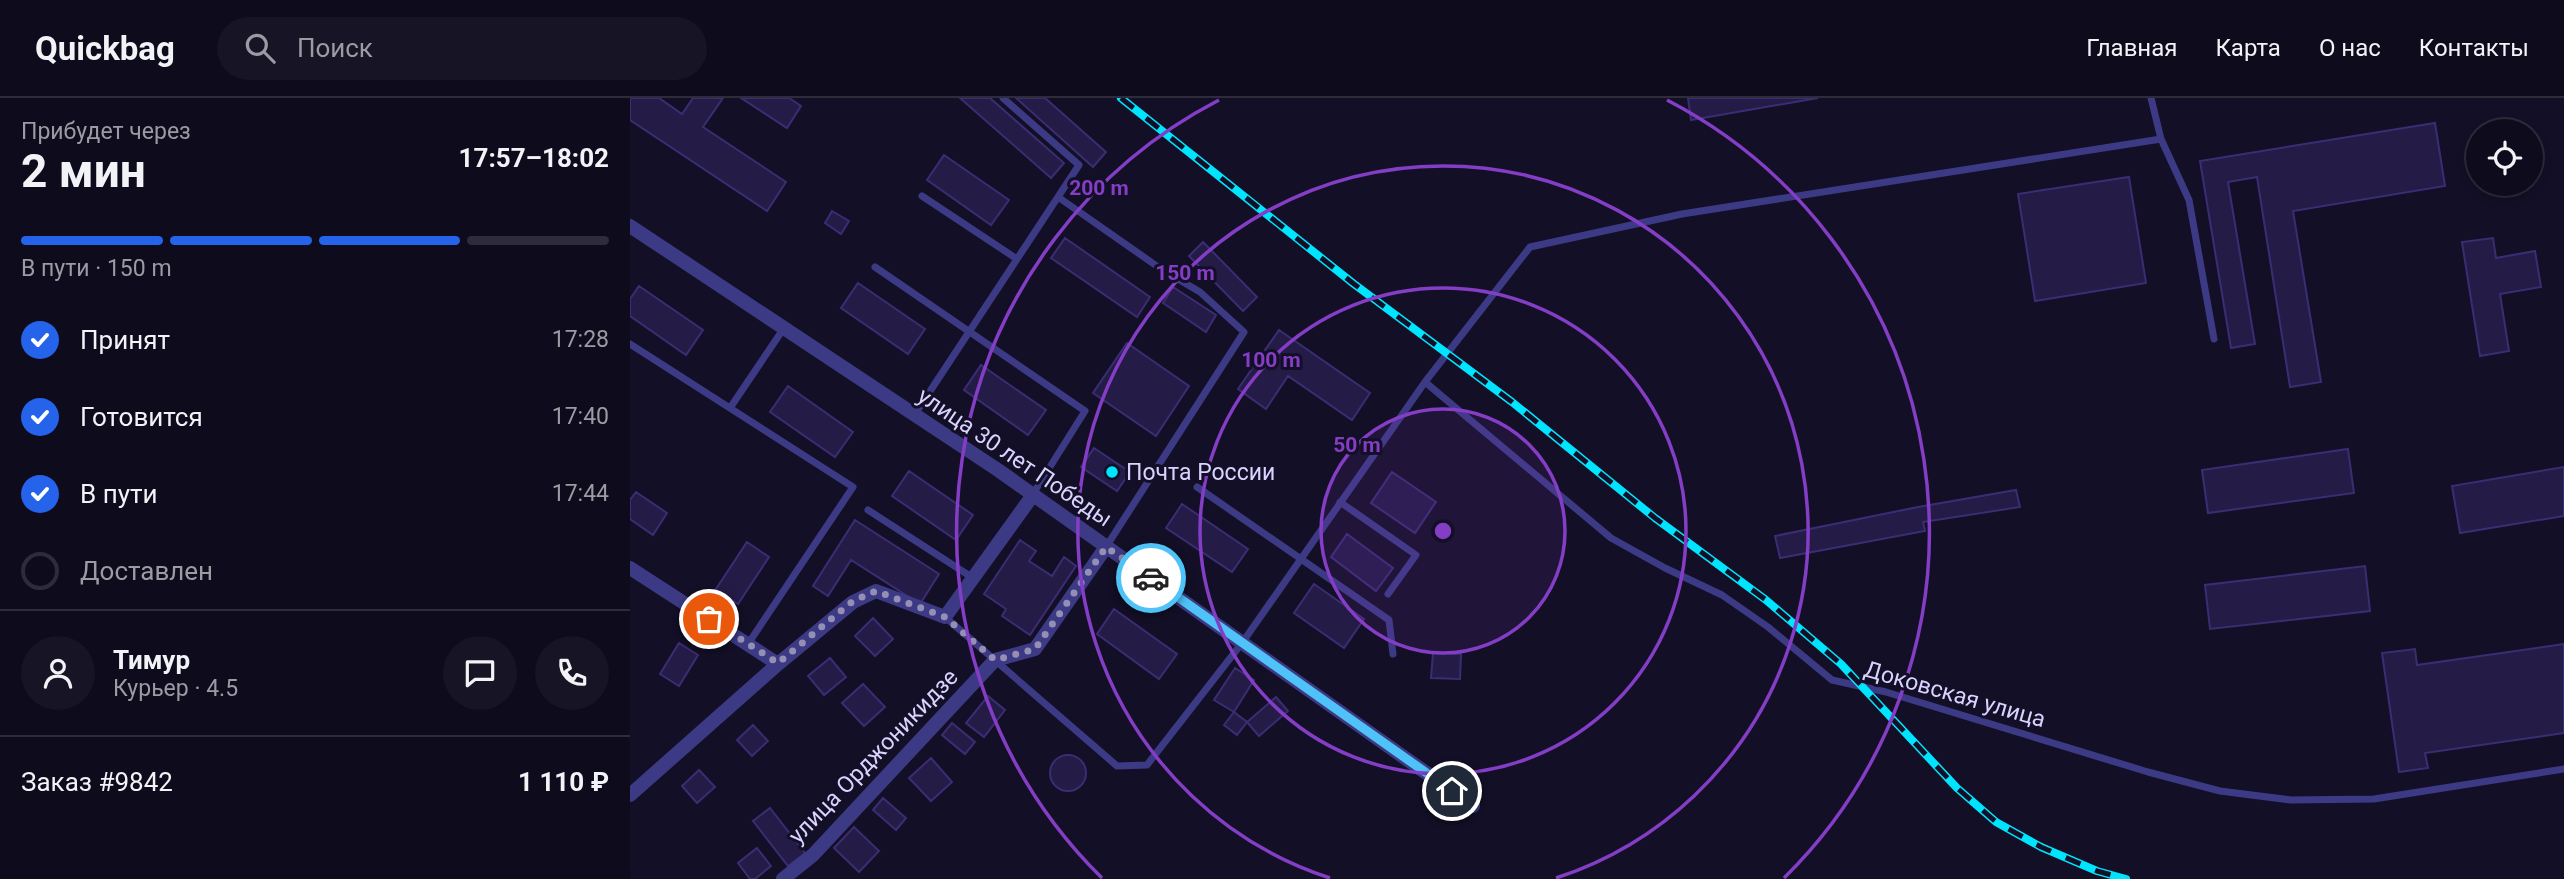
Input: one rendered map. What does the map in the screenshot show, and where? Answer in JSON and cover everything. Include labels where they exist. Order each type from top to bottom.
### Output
[{"type":"street","name":"улица 30 лет Победы","points":[[630,226],[1033,495],[1473,806]]},
{"type":"street","points":[[630,795],[778,663],[853,601],[876,591],[945,617],[1033,495]]},
{"type":"street","points":[[995,660],[1035,649],[1106,547]]},
{"type":"street","points":[[630,568],[778,663]]},
{"type":"street","name":"улица Орджоникидзе","points":[[783,879],[813,855],[995,660]]},
{"type":"lane","points":[[914,415],[1079,165],[1003,98]]},
{"type":"lane","points":[[2151,98],[2161,139],[2189,200],[2214,339]]},
{"type":"lane","points":[[945,617],[1117,766],[1147,765],[1242,643],[1425,382],[1530,247],[1682,214],[2161,139]]},
{"type":"lane","points":[[922,196],[1017,259]]},
{"type":"lane","points":[[1058,197],[1161,269],[1200,292],[1244,332],[1106,547]]},
{"type":"lane","points":[[875,268],[1085,411],[1033,495]]},
{"type":"lane","points":[[730,408],[784,328]]},
{"type":"lane","points":[[630,344],[853,487],[748,644]]},
{"type":"lane","name":"Доковская улица","points":[[1425,382],[1611,538],[1722,595],[1768,627],[1832,680],[1886,692],[2148,772],[2220,791],[2291,800],[2374,799],[2564,769]]},
{"type":"lane","points":[[1196,487],[1388,620],[1393,654]]},
{"type":"lane","points":[[1340,502],[1416,555],[1388,594]]},
{"type":"lane","points":[[868,510],[973,578]]},
{"type":"building","points":[[630,98],[659,98],[682,114],[693,98],[723,98],[703,127],[786,182],[767,211],[630,120]]},
{"type":"building","points":[[741,98],[789,98],[801,106],[787,128]]},
{"type":"building","points":[[960,98],[990,98],[1064,163],[1051,178]]},
{"type":"building","points":[[1016,98],[1045,98],[1106,152],[1093,167]]},
{"type":"building","points":[[1688,98],[1818,98],[1691,120]]},
{"type":"building","points":[[2435,123],[2445,186],[2293,211],[2321,382],[2290,387],[2257,177],[2228,182],[2255,344],[2231,348],[2200,161]]},
{"type":"building","points":[[944,155],[1009,200],[991,225],[927,180]]},
{"type":"building","points":[[2129,177],[2146,283],[2035,301],[2018,194]]},
{"type":"building","points":[[832,211],[849,221],[841,234],[825,223]]},
{"type":"building","points":[[1065,238],[1150,297],[1137,317],[1051,258]]},
{"type":"building","points":[[2493,238],[2496,258],[2535,251],[2541,287],[2500,294],[2509,351],[2480,356],[2462,242]]},
{"type":"building","points":[[1203,242],[1257,297],[1243,311],[1189,256]]},
{"type":"building","points":[[858,283],[925,329],[908,354],[841,308]]},
{"type":"building","points":[[639,286],[703,330],[686,355],[630,316],[630,299]]},
{"type":"building","points":[[1173,287],[1216,315],[1206,332],[1163,303]]},
{"type":"building","points":[[1279,330],[1370,393],[1352,420],[1288,376],[1266,409],[1238,389]]},
{"type":"building","points":[[1127,343],[1189,386],[1156,436],[1093,393]]},
{"type":"building","points":[[981,365],[1046,410],[1028,435],[964,390]]},
{"type":"building","points":[[788,386],[853,432],[835,457],[770,412]]},
{"type":"building","points":[[1094,448],[1130,472],[1117,491],[1081,467]]},
{"type":"building","points":[[2348,449],[2354,493],[2208,513],[2202,470]]},
{"type":"building","points":[[2564,467],[2564,516],[2460,533],[2452,486]]},
{"type":"building","points":[[909,471],[973,515],[956,540],[892,496]]},
{"type":"building","points":[[1392,472],[1436,502],[1415,533],[1371,503]]},
{"type":"building","points":[[2016,490],[2020,507],[1923,522],[1925,531],[1780,558],[1775,536]]},
{"type":"building","points":[[636,492],[667,513],[653,535],[630,519],[630,500]]},
{"type":"building","points":[[1182,504],[1248,549],[1232,572],[1166,528]]},
{"type":"building","points":[[855,520],[939,574],[920,604],[851,560],[828,596],[813,586]]},
{"type":"building","points":[[1347,534],[1393,568],[1376,591],[1331,557]]},
{"type":"building","points":[[1020,540],[1036,551],[1029,561],[1052,576],[1064,557],[1076,566],[1030,635],[1002,616],[1006,609],[984,594]]},
{"type":"building","points":[[747,542],[769,557],[738,604],[716,589]]},
{"type":"building","points":[[2365,566],[2370,611],[2210,629],[2205,585]]},
{"type":"building","points":[[1314,584],[1364,619],[1344,648],[1294,613]]},
{"type":"building","points":[[1114,609],[1177,654],[1159,679],[1097,634]]},
{"type":"building","points":[[873,618],[893,639],[875,656],[855,636]]},
{"type":"building","points":[[679,643],[698,655],[679,686],[660,674]]},
{"type":"building","points":[[2564,644],[2564,733],[2425,753],[2428,768],[2399,772],[2382,653],[2415,649],[2417,665]]},
{"type":"building","points":[[1433,653],[1461,654],[1460,679],[1431,678]]},
{"type":"building","points":[[830,658],[846,677],[824,695],[808,676]]},
{"type":"building","points":[[1235,668],[1254,680],[1234,712],[1214,700]]},
{"type":"building","points":[[863,684],[885,707],[864,726],[842,703]]},
{"type":"building","points":[[988,696],[1005,710],[984,737],[966,723]]},
{"type":"building","points":[[1276,697],[1288,711],[1259,736],[1247,722]]},
{"type":"building","points":[[1234,712],[1247,722],[1237,735],[1224,725]]},
{"type":"building","points":[[952,723],[975,742],[965,754],[942,735]]},
{"type":"building","points":[[753,725],[768,741],[752,756],[737,740]]},
{"type":"building","points":[[1068,755],[1081,760],[1086,773],[1081,786],[1068,791],[1055,786],[1050,773],[1055,760]]},
{"type":"building","points":[[931,758],[952,782],[931,801],[909,778]]},
{"type":"building","points":[[699,770],[715,787],[697,803],[682,786]]},
{"type":"building","points":[[883,798],[906,818],[896,830],[873,810]]},
{"type":"building","points":[[770,808],[805,853],[788,866],[753,821]]},
{"type":"building","points":[[854,827],[879,851],[859,872],[834,848]]},
{"type":"building","points":[[757,848],[771,866],[755,879],[750,879],[738,863]]},
{"type":"railway","points":[[1121,98],[1354,284],[1512,402],[1655,518],[1766,600],[1841,664],[1957,788],[1996,822],[2041,847],[2097,871],[2126,879]]},
{"type":"way so far","points":[[709,619],[778,663],[853,601],[876,591],[945,617],[995,660],[1035,649],[1106,547],[1151,578]]},
{"type":"place","name":"Почта России","points":[[1112,472]]},
{"type":"route","points":[[1151,578],[1452,791]]}]
